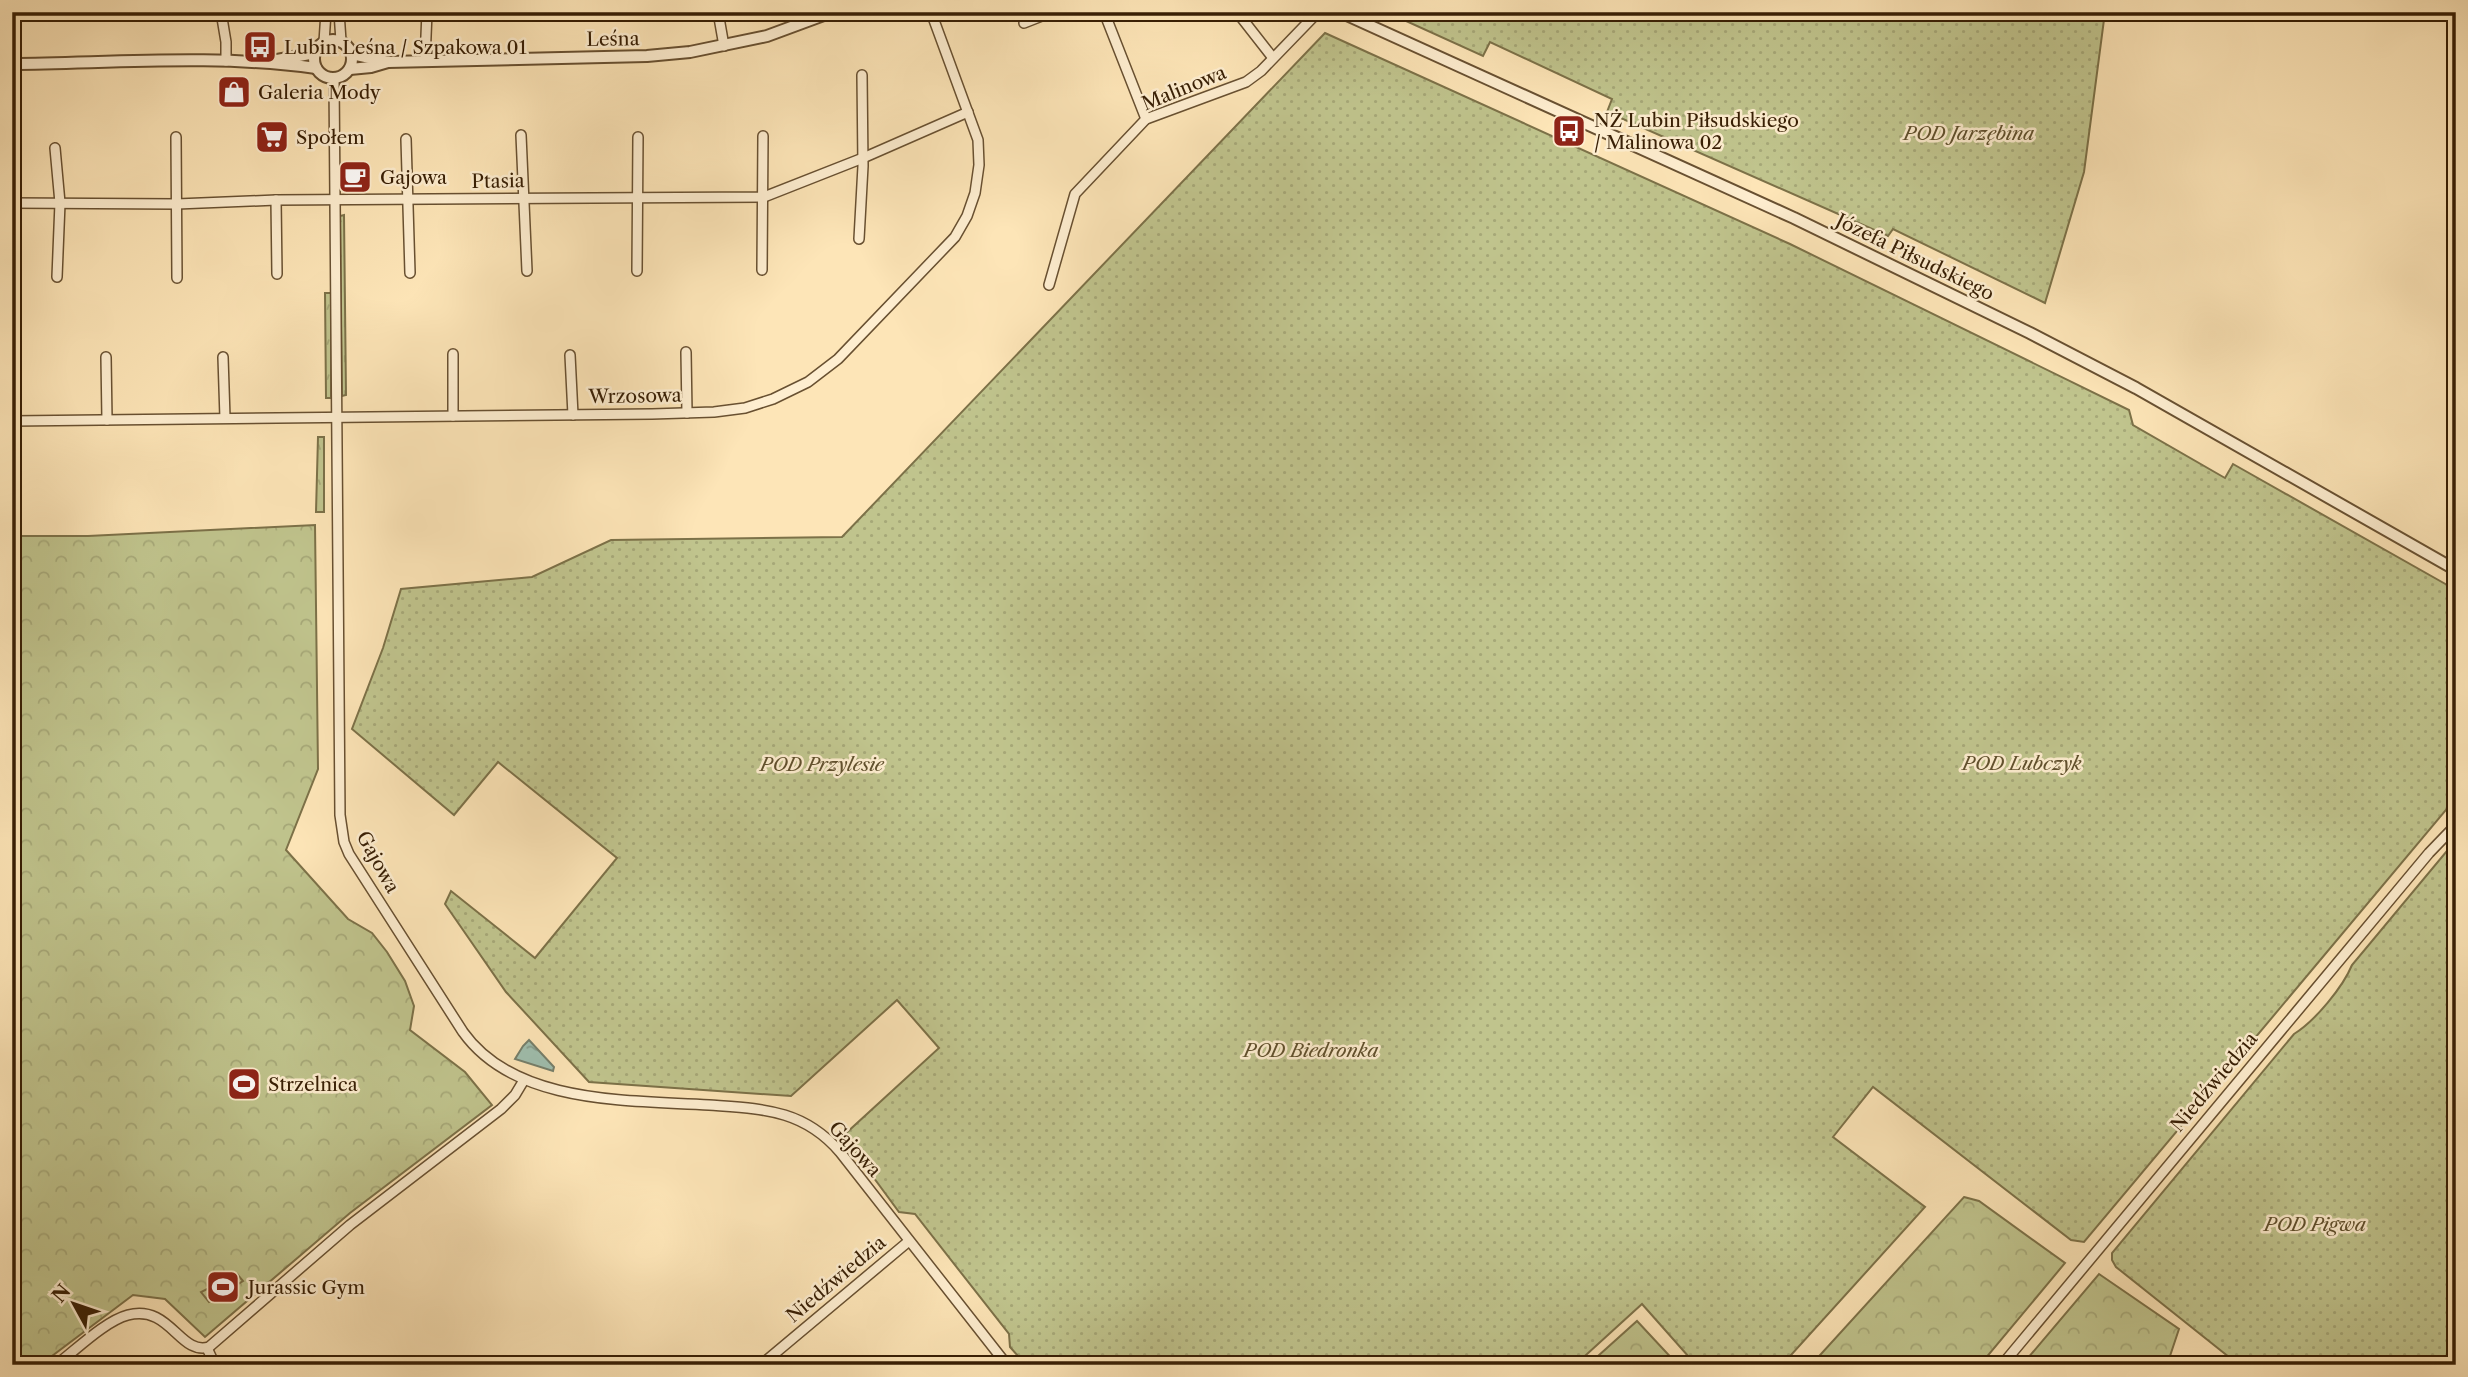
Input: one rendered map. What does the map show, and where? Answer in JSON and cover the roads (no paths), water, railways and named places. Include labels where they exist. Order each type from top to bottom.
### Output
[{"type":"street","points":[[324,42],[326,12]]},
{"type":"street","points":[[314,53],[316,68],[323,76],[334,78],[346,74],[350,69],[352,54],[341,41],[339,12]]},
{"type":"street","points":[[425,60],[427,12]]},
{"type":"street","points":[[718,12],[724,46]]},
{"type":"street","name":"Leśna","points":[[352,54],[388,62],[647,56],[724,46],[767,36],[832,12]]},
{"type":"street","name":"Wrzosowa","points":[[12,421],[687,413],[745,408],[773,399],[807,382],[838,359],[943,250],[967,216],[978,179],[978,140],[931,12]]},
{"type":"street","points":[[1024,23],[1052,12]]},
{"type":"street","points":[[1104,12],[1146,119]]},
{"type":"street","points":[[1237,12],[1273,58]]},
{"type":"street","name":"Malinowa","points":[[1049,285],[1075,194],[1146,119],[1246,82],[1318,12]]},
{"type":"street","name":"Józefa Piłsudskiego","points":[[1340,12],[1794,218],[2070,353],[2456,570]]},
{"type":"street","points":[[219,13],[226,42],[226,61]]},
{"type":"street","points":[[268,62],[314,53],[329,40],[341,41]]},
{"type":"street","points":[[12,64],[226,61],[268,62],[316,68]]},
{"type":"street","name":"Leśna","points":[[350,69],[371,68],[388,62]]},
{"type":"street","points":[[859,239],[863,158],[862,75]]},
{"type":"street","name":"Gajowa","points":[[334,78],[340,815],[344,842],[471,1044],[498,1067],[524,1080],[587,1096],[764,1109],[795,1118],[808,1124],[833,1144],[909,1241]]},
{"type":"street","name":"Ptasia","points":[[12,203],[177,204],[524,197],[764,197],[968,112]]},
{"type":"street","points":[[522,135],[527,271]]},
{"type":"street","points":[[762,270],[763,136]]},
{"type":"street","points":[[176,137],[177,278]]},
{"type":"street","points":[[637,271],[638,137]]},
{"type":"street","points":[[406,139],[410,273]]},
{"type":"street","points":[[55,148],[60,203],[57,276]]},
{"type":"street","points":[[276,200],[277,274]]},
{"type":"street","points":[[685,352],[687,413]]},
{"type":"street","points":[[453,354],[453,416]]},
{"type":"street","points":[[570,355],[573,415]]},
{"type":"street","points":[[106,357],[107,420]]},
{"type":"street","points":[[223,357],[225,418]]},
{"type":"street","name":"Niedźwiedzia","points":[[2002,1365],[2428,853],[2456,825]]},
{"type":"street","points":[[56,1365],[113,1322],[132,1314],[159,1318],[191,1346],[207,1348],[340,1233],[501,1109],[515,1095],[524,1080]]},
{"type":"street","name":"Niedźwiedzia","points":[[761,1365],[909,1241],[1004,1364]]},
{"type":"street","points":[[207,1348],[215,1365]]},
{"type":"water","points":[[529,1040],[554,1067],[553,1071],[515,1059]]},
{"type":"place","name":"Lubin Leśna / Szpakowa 01","points":[[260,47]]},
{"type":"place","name":"Galeria Mody","points":[[234,92]]},
{"type":"place","name":"NŻ Lubin Piłsudskiego / Malinowa 02","points":[[1569,131]]},
{"type":"place","name":"Społem","points":[[272,137]]},
{"type":"place","name":"Gajowa","points":[[355,177]]},
{"type":"place","name":"Strzelnica","points":[[244,1084]]},
{"type":"place","name":"Jurassic Gym","points":[[223,1287]]},
{"type":"park label","name":"POD Jarzębina","points":[[1969,133]]},
{"type":"park label","name":"POD Lubczyk","points":[[2022,763]]},
{"type":"park label","name":"POD Przylesie","points":[[822,764]]},
{"type":"park label","name":"POD Biedronka","points":[[1311,1050]]},
{"type":"park label","name":"POD Pigwa","points":[[2315,1224]]}]
